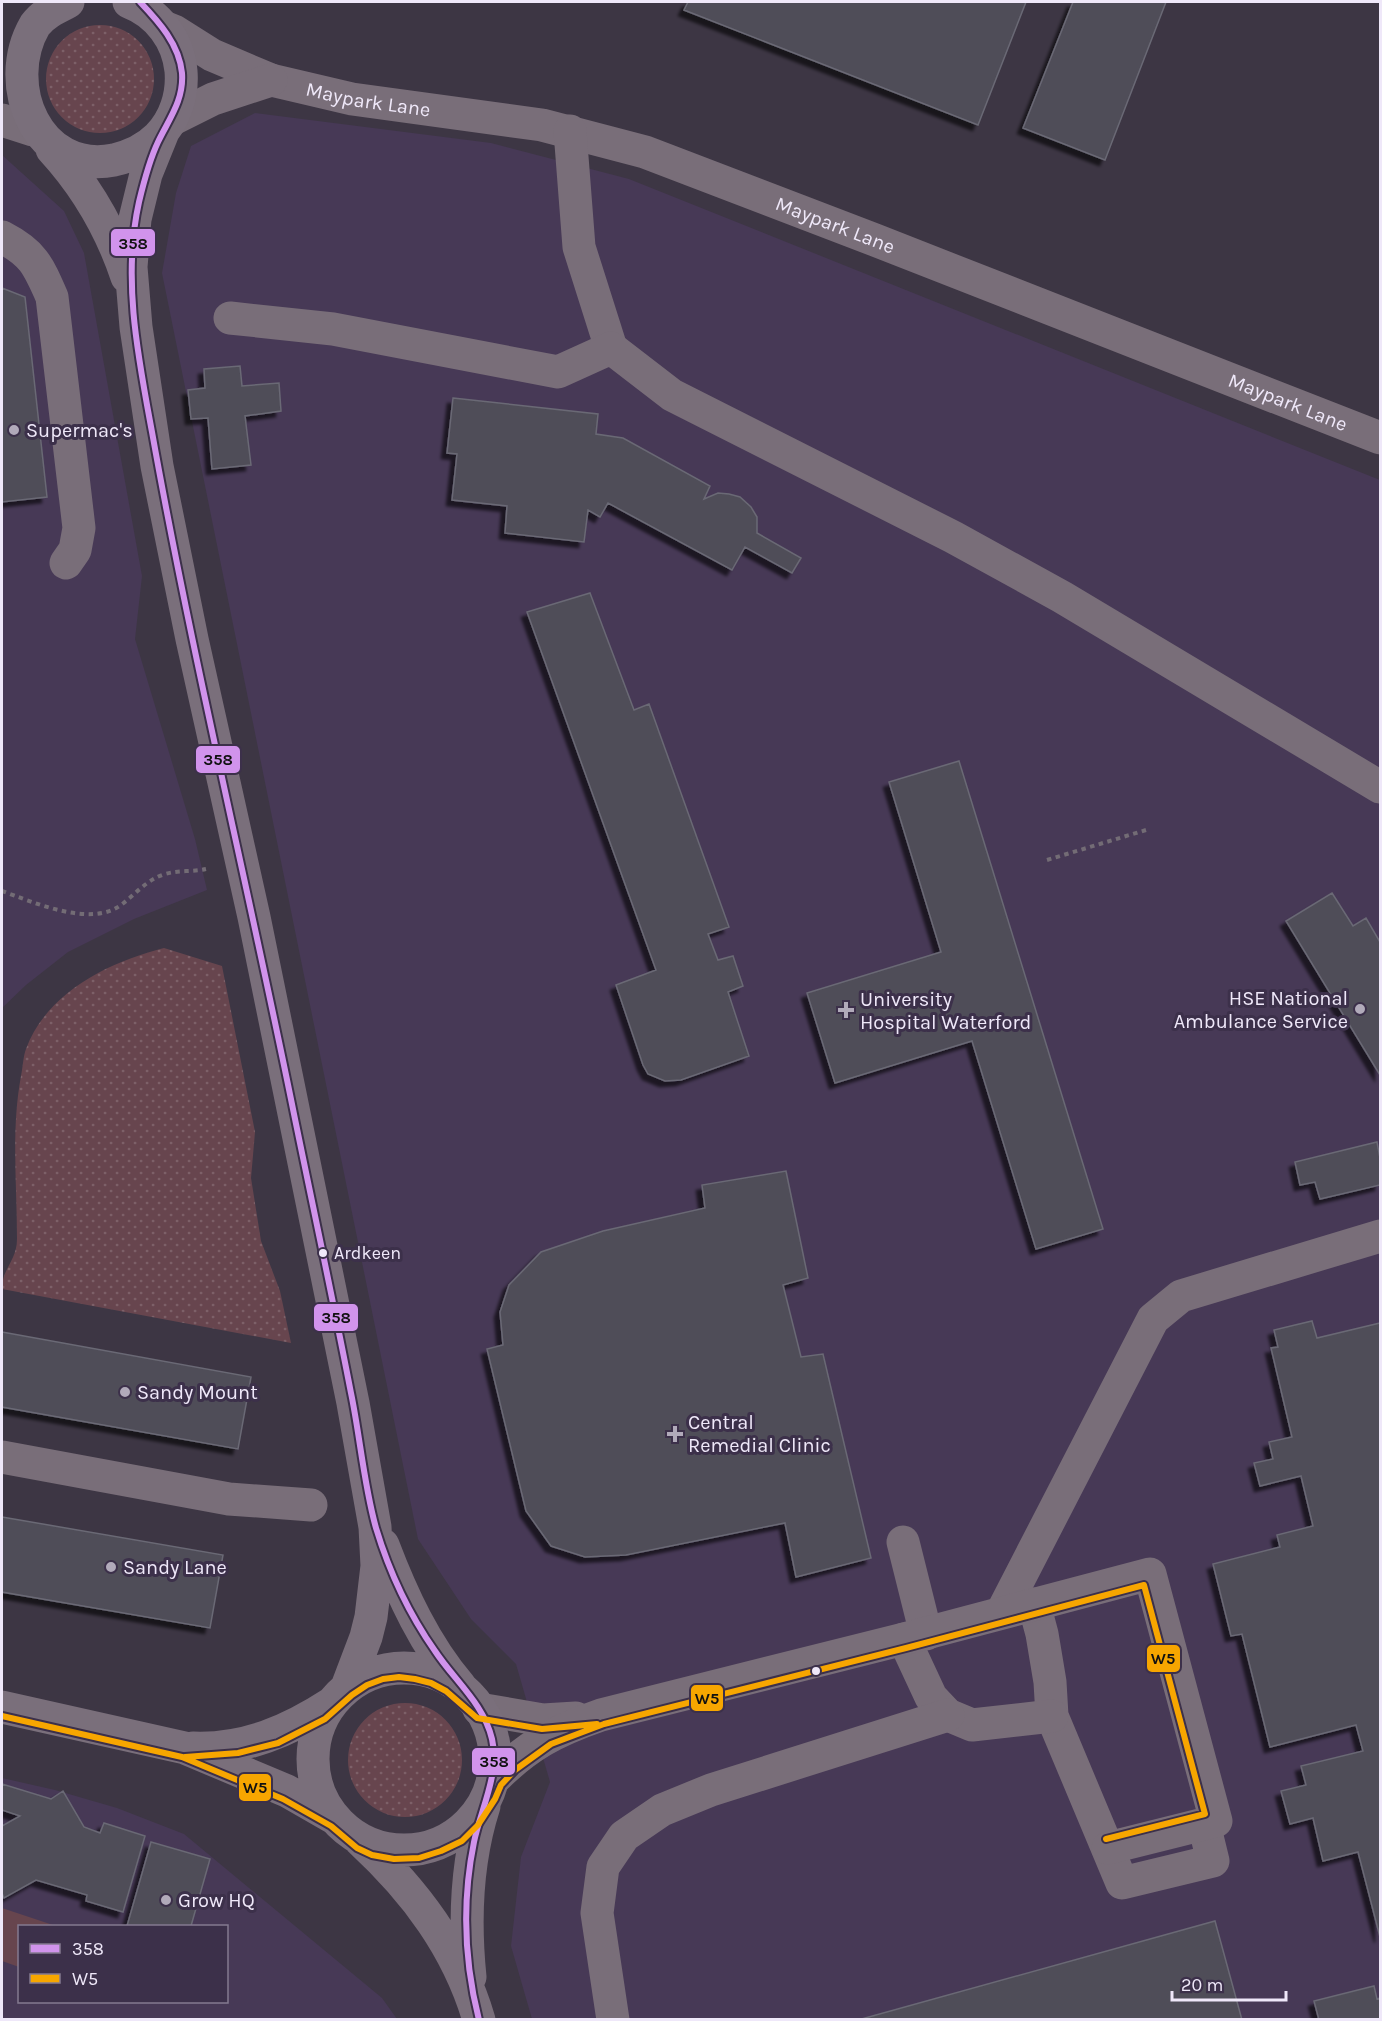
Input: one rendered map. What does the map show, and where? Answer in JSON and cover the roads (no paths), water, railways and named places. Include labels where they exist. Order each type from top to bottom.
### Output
[{"type":"main road","points":[[41,2],[15,54],[15,83],[21,108],[40,137],[79,181],[95,205],[116,248],[132,293]]},
{"type":"main road","points":[[15,54],[35,24],[49,11],[68,2]]},
{"type":"main road","points":[[146,11],[174,44],[180,63],[182,82],[178,102],[146,174],[135,219],[131,267],[132,293],[144,390],[192,639],[241,860],[353,1403],[375,1527],[377,1566],[371,1617],[366,1637],[339,1695],[320,1722],[314,1742],[313,1764],[316,1786],[325,1806],[402,1881],[423,1907],[457,1962],[476,2008]]},
{"type":"main road","points":[[40,137],[66,155],[85,161],[105,162],[124,158],[142,150],[167,126]]},
{"type":"main road","points":[[375,1527],[404,1598],[421,1629],[487,1723],[493,1743],[494,1764],[490,1787],[474,1837],[466,1895],[466,1925],[476,2008]]},
{"type":"main road","points":[[185,1748],[224,1748],[269,1737],[309,1718],[366,1676],[386,1670],[406,1668],[427,1671],[446,1679],[474,1702]]},
{"type":"main road","points":[[2,1707],[185,1748],[287,1791],[375,1846],[396,1850],[418,1849],[456,1834],[471,1820],[490,1787]]},
{"type":"street","name":"Maypark Lane","points":[[146,11],[212,55],[271,80],[352,99],[513,120],[645,152],[1380,438]]},
{"type":"street","points":[[167,126],[213,99],[271,80]]},
{"type":"street","points":[[2,120],[40,137]]},
{"type":"street","points":[[570,132],[579,247],[611,348],[672,395],[952,537],[1062,597],[1380,787]]},
{"type":"street","points":[[2,237],[21,247],[39,266],[52,297],[79,528],[75,550],[66,563]]},
{"type":"street","points":[[230,318],[333,329],[558,372],[611,348]]},
{"type":"street","points":[[1002,1612],[1152,1319],[1181,1296],[1380,1236]]},
{"type":"street","points":[[2,1457],[229,1499],[311,1505]]},
{"type":"street","points":[[903,1542],[915,1637],[931,1697],[948,1715],[972,1725],[1052,1716]]},
{"type":"street","points":[[490,1787],[509,1763],[537,1742],[574,1724],[915,1637],[1002,1612],[1150,1574],[1216,1821],[1204,1824],[1213,1862],[1122,1883],[1052,1716],[1050,1682],[1042,1634],[1034,1604]]},
{"type":"street","points":[[474,1702],[543,1720],[602,1715]]},
{"type":"street","points":[[613,2019],[609,2005],[597,1913],[603,1867],[624,1836],[662,1810],[711,1790],[948,1715]]},
{"type":"place","name":"Supermac's","points":[[14,430]]},
{"type":"place","name":"HSE National Ambulance Service","points":[[1360,1009]]},
{"type":"place","name":"University Hospital Waterford","points":[[846,1010]]},
{"type":"place","name":"Ardkeen","points":[[323,1253]]},
{"type":"place","name":"Sandy Mount","points":[[125,1392]]},
{"type":"place","name":"Central Remedial Clinic","points":[[675,1434]]},
{"type":"place","name":"Sandy Lane","points":[[111,1567]]},
{"type":"place","name":"Grow HQ","points":[[166,1900]]}]
